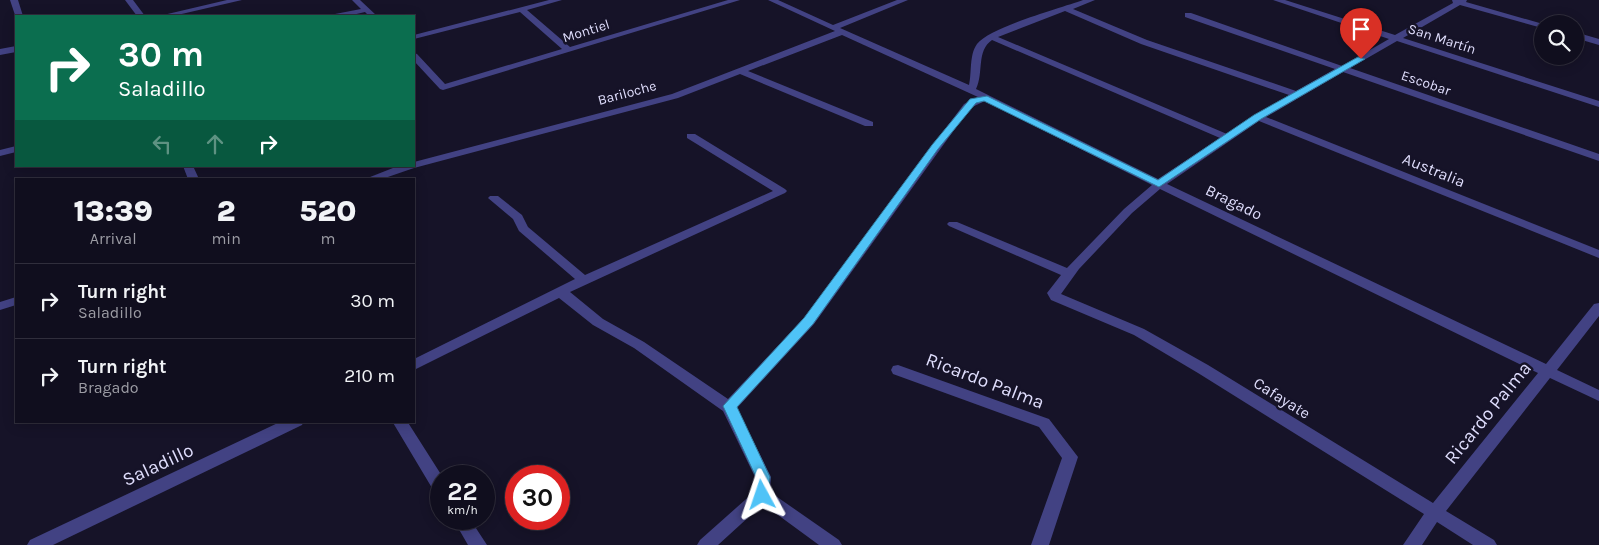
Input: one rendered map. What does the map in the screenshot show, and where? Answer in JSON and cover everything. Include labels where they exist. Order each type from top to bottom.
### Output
[{"type":"street","points":[[14,0],[19,15]]},
{"type":"street","points":[[129,0],[140,15]]},
{"type":"street","points":[[168,15],[238,0]]},
{"type":"street","points":[[356,0],[371,15]]},
{"type":"street","points":[[415,37],[558,0]]},
{"type":"street","name":"Montiel","points":[[415,57],[443,87],[736,0]]},
{"type":"street","name":"Bragado","points":[[772,0],[971,90],[1159,184],[1599,396]]},
{"type":"street","name":"Bariloche","points":[[415,165],[668,98],[740,71],[904,0]]},
{"type":"street","points":[[971,90],[974,84],[980,48],[990,37],[1091,0]]},
{"type":"street","name":"San Martín","points":[[1277,0],[1599,104]]},
{"type":"street","points":[[953,224],[1069,274],[1128,211],[1159,184],[1258,117],[1345,69],[1458,1],[1534,24]]},
{"type":"street","points":[[521,9],[569,50]]},
{"type":"street","points":[[343,15],[366,10]]},
{"type":"street","points":[[1066,10],[1191,59],[1219,69],[1229,70],[1297,95]]},
{"type":"street","name":"Escobar","points":[[1188,15],[1599,158]]},
{"type":"street","points":[[990,37],[1228,138]]},
{"type":"street","points":[[1584,38],[1599,42]]},
{"type":"street","points":[[0,52],[15,48]]},
{"type":"street","points":[[740,71],[869,124]]},
{"type":"street","points":[[729,406],[808,321],[967,106],[984,98]]},
{"type":"street","name":"Australia","points":[[1258,117],[1599,254]]},
{"type":"street","points":[[415,365],[562,293],[584,280],[781,191],[691,136]]},
{"type":"street","points":[[0,153],[15,148]]},
{"type":"street","points":[[373,178],[407,167]]},
{"type":"street","points":[[494,198],[518,217],[523,228],[584,280]]},
{"type":"street","name":"Cafayate","points":[[1069,274],[1053,293],[1056,297],[1120,323],[1203,369],[1434,514],[1488,545]]},
{"type":"street","points":[[562,293],[598,322],[638,345],[729,406],[763,477],[762,495],[706,545]]},
{"type":"street","points":[[0,306],[15,300]]},
{"type":"street","name":"Ricardo Palma","points":[[1412,545],[1434,514],[1599,307]]},
{"type":"street","name":"Ricardo Palma","points":[[898,370],[1044,423],[1053,434],[1070,457],[1040,545]]},
{"type":"street","name":"Saladillo","points":[[36,545],[293,423]]},
{"type":"street","points":[[400,423],[430,470]]},
{"type":"street","points":[[762,495],[833,545]]},
{"type":"street","points":[[468,530],[478,545]]},
{"type":"route","points":[[762,495],[763,477],[729,406],[790,343],[808,321],[935,147],[973,101],[984,98],[1159,184],[1258,117],[1361,59]]}]
